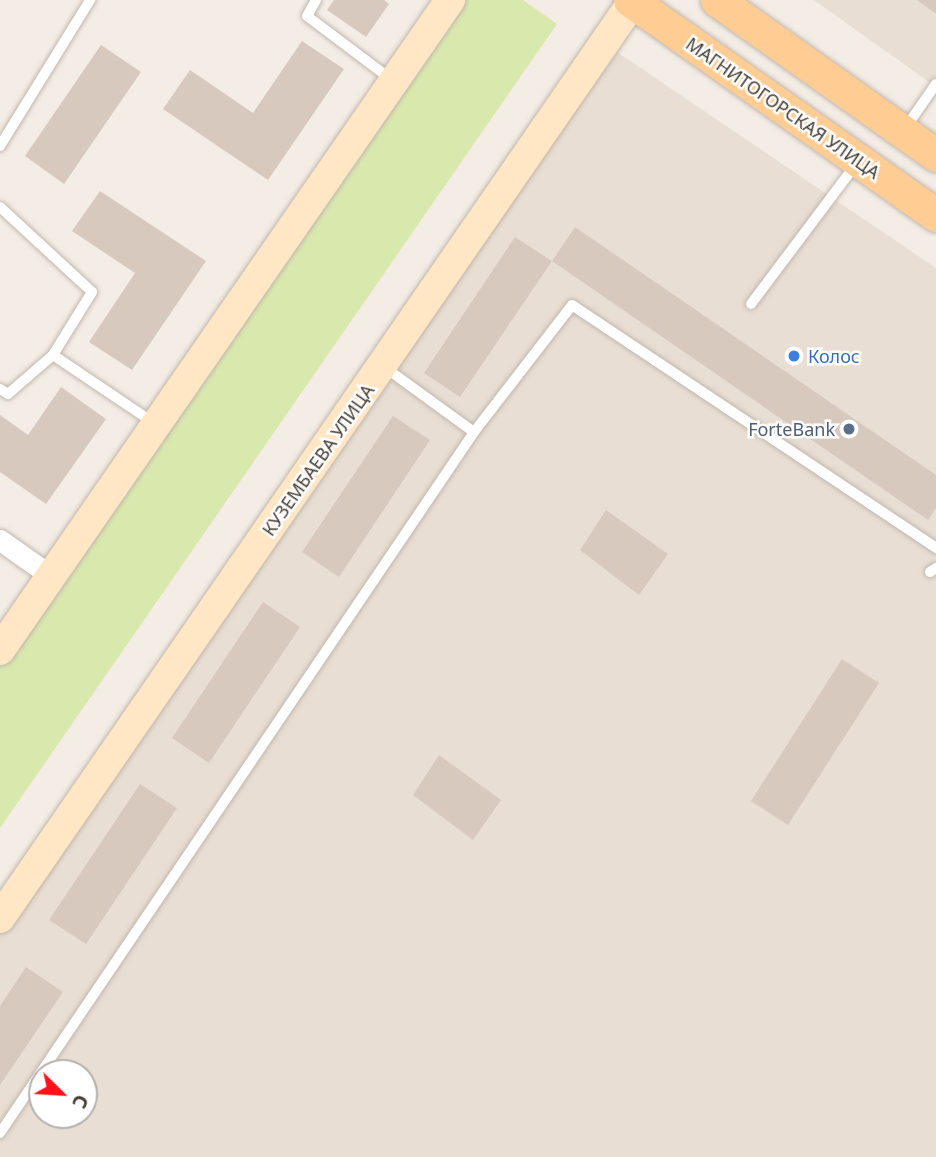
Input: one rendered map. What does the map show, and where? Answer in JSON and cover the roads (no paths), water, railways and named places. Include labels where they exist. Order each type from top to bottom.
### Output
[{"type":"main road","points":[[717,0],[936,155]]},
{"type":"main road","name":"МАГНИТОГОРСКАЯ УЛИЦА","points":[[632,1],[936,215]]},
{"type":"street","points":[[0,650],[450,0]]},
{"type":"street","name":"КУЗЕМБАЕВА УЛИЦА","points":[[0,918],[383,366],[632,1]]},
{"type":"street","points":[[0,540],[51,576]]},
{"type":"lane","points":[[0,146],[90,0]]},
{"type":"lane","points":[[316,0],[307,16],[394,81]]},
{"type":"lane","points":[[902,132],[936,84]]},
{"type":"lane","points":[[751,304],[859,161]]},
{"type":"lane","points":[[0,206],[92,292],[53,355],[8,394],[0,389]]},
{"type":"lane","points":[[0,1133],[474,432],[572,305],[936,548]]},
{"type":"lane","points":[[53,355],[156,425]]},
{"type":"lane","points":[[383,366],[474,432]]},
{"type":"place","name":"Колос","points":[[794,356]]},
{"type":"place","name":"ForteBank","points":[[849,429]]}]
